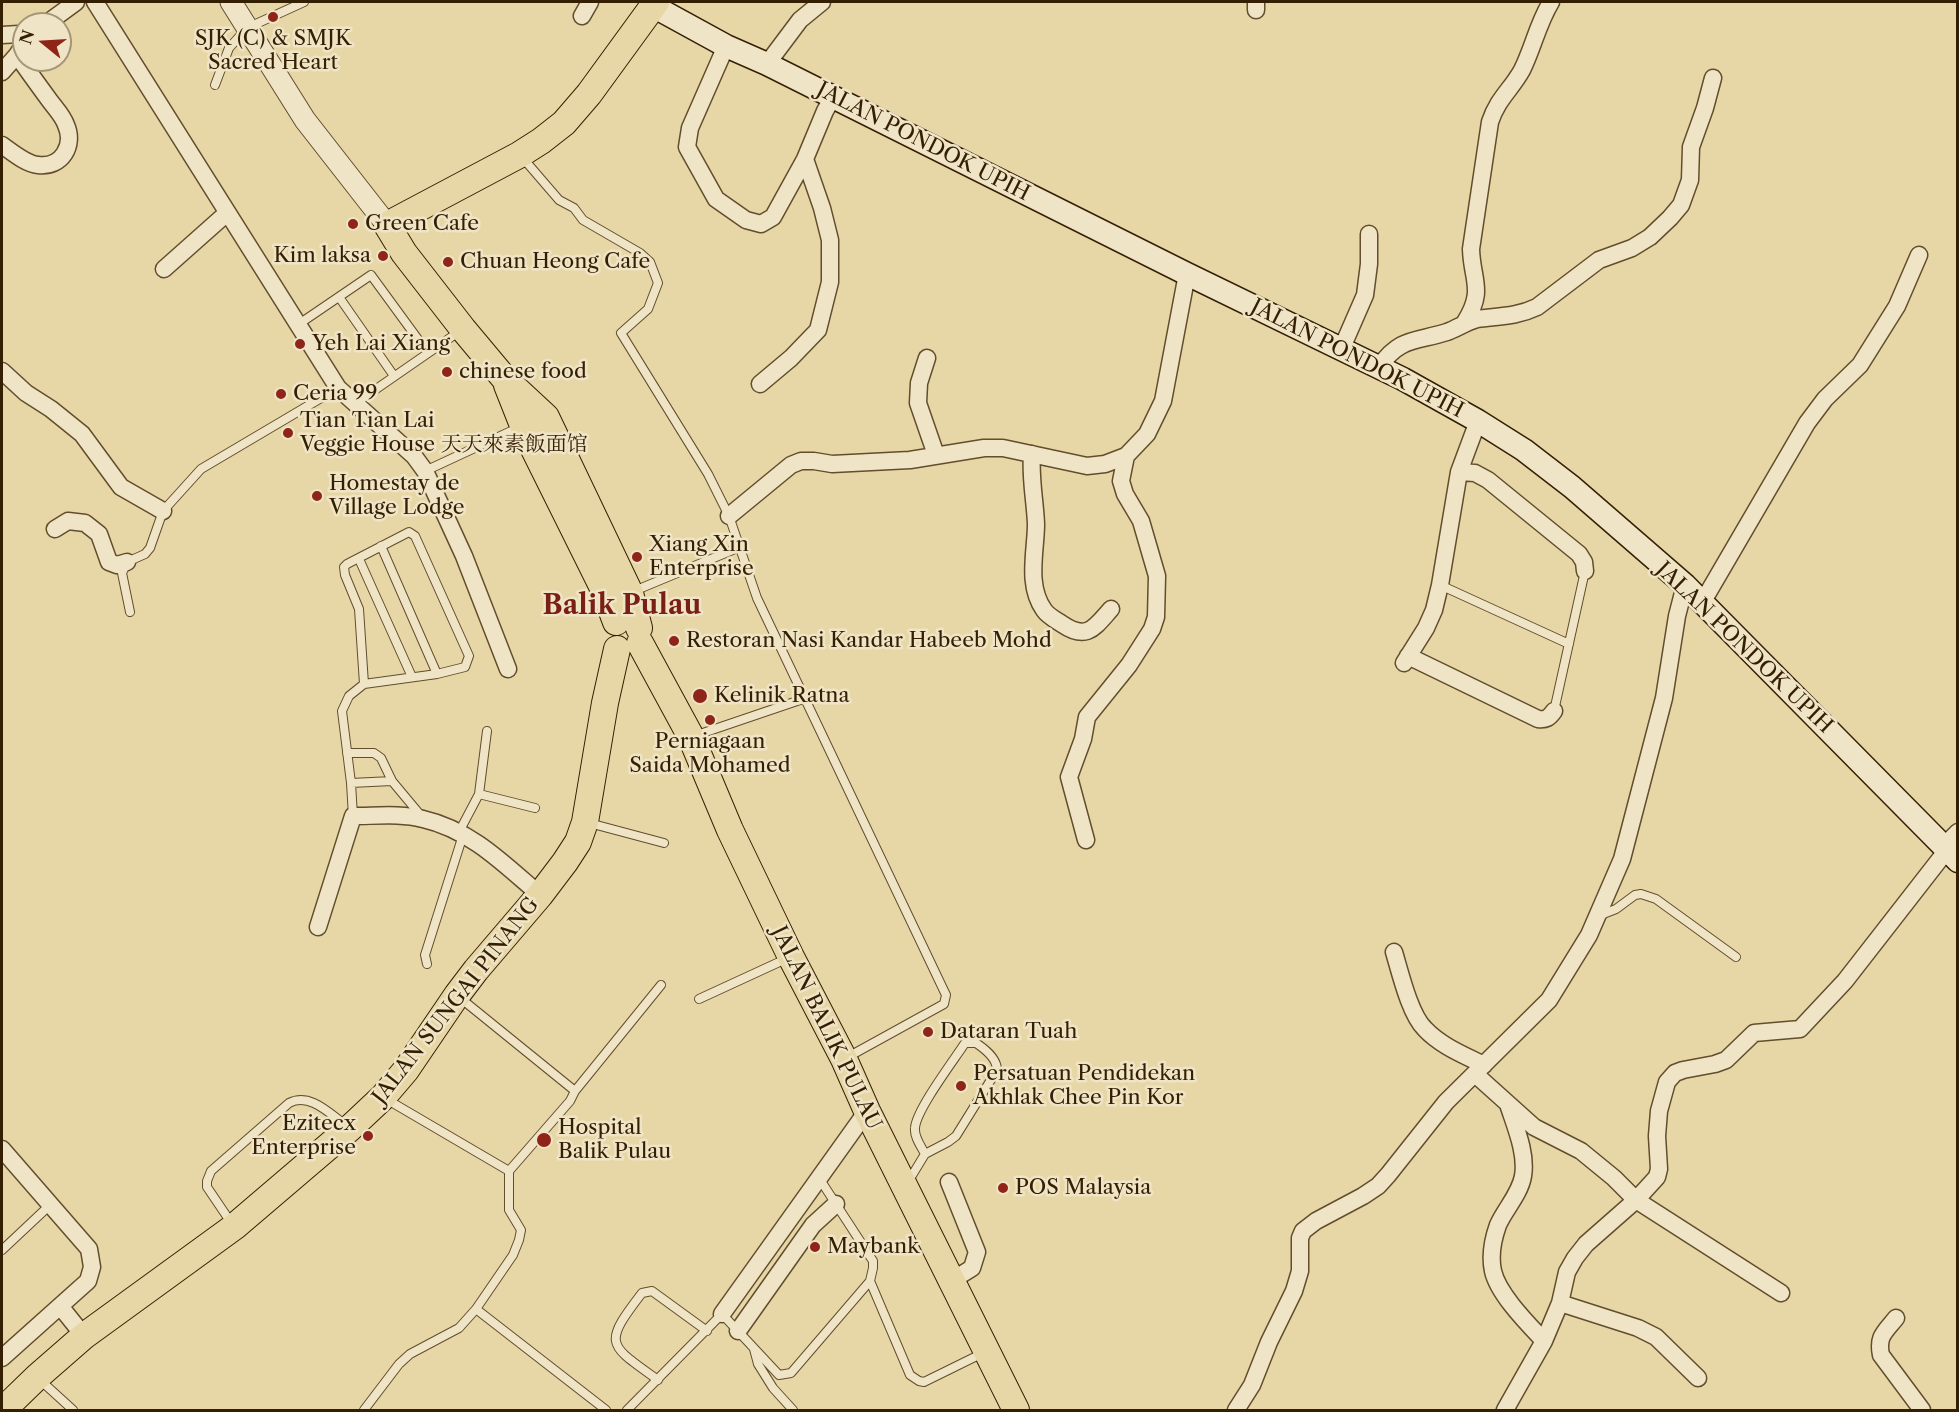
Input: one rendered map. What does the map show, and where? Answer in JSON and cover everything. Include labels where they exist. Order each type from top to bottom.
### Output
[{"type":"main road","name":"JALAN PONDOK UPIH","points":[[651,3],[726,46],[767,64],[1378,367],[1478,421],[1524,450],[1685,585],[1951,847]]},
{"type":"main road","points":[[387,225],[519,155],[542,141],[564,123],[589,94],[651,3]]},
{"type":"main road","name":"JALAN BALIK PULAU","points":[[387,225],[404,254],[463,329],[504,378],[546,417],[630,593],[628,635]]},
{"type":"main road","name":"JALAN BALIK PULAU","points":[[504,378],[523,425],[604,590],[628,635],[691,737],[730,830],[791,957],[844,1059],[867,1111],[1017,1410]]},
{"type":"main road","name":"JALAN SUNGAI PINANG","points":[[4,1410],[37,1377],[84,1336],[234,1227],[350,1128],[383,1097],[406,1070],[457,995],[540,895],[578,842],[585,822],[605,703],[628,635]]},
{"type":"street","points":[[62,12],[76,2]]},
{"type":"street","points":[[95,2],[338,388],[414,456],[425,471],[464,556],[508,669]]},
{"type":"street","points":[[231,2],[305,120],[387,225]]},
{"type":"street","points":[[767,64],[800,20],[822,2]]},
{"type":"street","points":[[1465,322],[1475,303],[1477,292],[1471,249],[1490,122],[1500,99],[1523,69],[1541,18],[1551,2]]},
{"type":"street","points":[[726,46],[690,128],[687,147],[716,199],[746,220],[761,224],[773,217],[805,159],[833,97]]},
{"type":"street","points":[[2,72],[12,60]]},
{"type":"street","points":[[2,145],[31,164],[49,165],[58,161],[68,149],[70,135],[65,122],[34,72]]},
{"type":"street","points":[[1378,367],[1388,354],[1400,345],[1450,331],[1465,322],[1526,313],[1599,260],[1650,237],[1681,205],[1686,193],[1690,180],[1691,147],[1713,78]]},
{"type":"street","points":[[760,384],[791,358],[818,330],[830,282],[830,240],[805,159]]},
{"type":"street","points":[[164,269],[227,213]]},
{"type":"street","points":[[1341,350],[1365,295],[1369,264],[1369,234]]},
{"type":"street","points":[[1702,603],[1807,423],[1825,399],[1860,365],[1885,326],[1897,306],[1919,255]]},
{"type":"street","points":[[729,516],[791,465],[801,461],[832,464],[910,460],[984,448],[1003,448],[1087,466],[1105,464],[1126,456],[1147,434],[1163,401],[1187,274]]},
{"type":"street","points":[[927,358],[919,383],[918,403],[936,455]]},
{"type":"street","points":[[2,371],[26,393],[51,409],[82,434],[121,487],[163,511]]},
{"type":"street","points":[[1478,421],[1459,472],[1434,610],[1426,628],[1406,660],[1538,719],[1544,720],[1554,711]]},
{"type":"street","points":[[1032,454],[1030,472],[1036,525],[1032,560],[1036,595],[1044,612],[1072,631],[1082,633],[1092,629],[1111,609]]},
{"type":"street","points":[[1086,840],[1069,777],[1083,739],[1087,717],[1129,666],[1152,629],[1156,617],[1156,576],[1141,521],[1125,494],[1121,481],[1126,456]]},
{"type":"street","points":[[1459,472],[1475,473],[1488,480],[1579,554],[1584,562],[1585,571]]},
{"type":"street","points":[[55,529],[68,521],[85,523],[99,534],[109,562],[117,565],[127,562]]},
{"type":"street","points":[[1236,1410],[1252,1385],[1269,1342],[1294,1291],[1300,1271],[1300,1238],[1303,1231],[1316,1221],[1378,1186],[1446,1102],[1549,1000],[1589,935],[1622,859],[1664,698],[1677,616],[1685,585]]},
{"type":"street","points":[[318,927],[353,816],[404,816],[423,819],[461,833],[480,843],[540,895]]},
{"type":"street","points":[[1505,1410],[1544,1341],[1575,1258],[1586,1244],[1636,1200],[1657,1177],[1659,1111],[1667,1082],[1675,1073],[1683,1070],[1726,1060],[1754,1033],[1800,1029],[1845,981],[1951,847]]},
{"type":"street","points":[[1394,951],[1415,1014],[1423,1028],[1479,1070],[1508,1104],[1534,1127],[1581,1151],[1636,1200],[1780,1293]]},
{"type":"street","points":[[1508,1104],[1522,1155],[1523,1178],[1498,1225],[1494,1242],[1493,1271],[1512,1305],[1544,1341]]},
{"type":"street","points":[[722,1314],[867,1111]]},
{"type":"street","points":[[2,1149],[89,1249],[92,1258],[88,1281],[2,1358]]},
{"type":"street","points":[[949,1182],[977,1252],[972,1268],[951,1281]]},
{"type":"street","points":[[738,1331],[813,1225],[836,1204]]},
{"type":"street","points":[[1560,1303],[1638,1328],[1656,1337],[1698,1378]]},
{"type":"street","points":[[60,1306],[84,1336]]},
{"type":"street","points":[[1896,1318],[1880,1337],[1881,1355],[1922,1410]]},
{"type":"lane","points":[[215,85],[229,48],[247,28],[304,2]]},
{"type":"lane","points":[[519,155],[559,200],[574,208],[583,220],[640,253],[650,262],[658,283],[655,292],[648,309],[621,333],[708,474],[729,516],[757,598],[946,995],[944,1004],[844,1059]]},
{"type":"lane","points":[[299,324],[371,275],[428,353]]},
{"type":"lane","points":[[339,297],[394,376]]},
{"type":"lane","points":[[356,403],[463,329]]},
{"type":"lane","points":[[130,612],[122,573],[127,562],[145,554],[150,548],[163,511],[201,469],[338,388]]},
{"type":"lane","points":[[425,471],[523,425]]},
{"type":"lane","points":[[353,816],[342,711],[349,696],[364,684],[437,674],[465,667],[469,656],[412,533],[406,532],[347,564],[344,571],[359,609],[364,684]]},
{"type":"lane","points":[[381,546],[437,674]]},
{"type":"lane","points":[[630,593],[740,547]]},
{"type":"lane","points":[[359,559],[412,677]]},
{"type":"lane","points":[[1554,711],[1585,571]]},
{"type":"lane","points":[[1440,585],[1569,644]]},
{"type":"lane","points":[[691,737],[806,698]]},
{"type":"lane","points":[[427,964],[425,955],[461,833],[479,795],[487,731]]},
{"type":"lane","points":[[347,753],[378,755],[392,781],[423,819]]},
{"type":"lane","points":[[351,783],[392,781]]},
{"type":"lane","points":[[479,795],[535,808]]},
{"type":"lane","points":[[585,822],[664,843]]},
{"type":"lane","points":[[1598,916],[1616,909],[1635,895],[1649,896],[1736,957]]},
{"type":"lane","points":[[699,999],[791,957]]},
{"type":"lane","points":[[364,1410],[399,1364],[410,1354],[451,1334],[476,1309],[513,1255],[519,1240],[520,1230],[509,1210],[509,1171],[570,1101],[575,1091],[661,985]]},
{"type":"lane","points":[[457,995],[575,1091]]},
{"type":"lane","points":[[905,1187],[925,1154],[956,1136],[997,1070],[996,1062],[986,1050],[976,1043],[965,1043],[916,1121],[915,1130],[925,1154]]},
{"type":"lane","points":[[383,1097],[509,1171]]},
{"type":"lane","points":[[234,1227],[210,1193],[207,1181],[211,1171],[280,1111],[295,1100],[310,1100],[350,1128]]},
{"type":"lane","points":[[627,1410],[722,1314],[779,1375],[791,1373],[870,1281],[873,1262],[819,1178]]},
{"type":"lane","points":[[2,1250],[50,1205]]},
{"type":"lane","points":[[870,1281],[910,1375],[918,1381],[924,1382],[986,1351]]},
{"type":"lane","points":[[658,1380],[621,1353],[616,1345],[615,1336],[621,1320],[642,1293],[652,1291],[707,1330]]},
{"type":"lane","points":[[476,1309],[606,1410]]},
{"type":"lane","points":[[754,1348],[758,1365],[793,1410]]},
{"type":"lane","points":[[37,1377],[73,1410]]},
{"type":"place","name":"SJK (C) & SMJK Sacred Heart","points":[[273,17]]},
{"type":"place","name":"Green Cafe","points":[[353,224]]},
{"type":"place","name":"Kim laksa","points":[[383,256]]},
{"type":"place","name":"Chuan Heong Cafe","points":[[448,262]]},
{"type":"place","name":"Yeh Lai Xiang","points":[[300,344]]},
{"type":"place","name":"chinese food","points":[[447,372]]},
{"type":"place","name":"Ceria 99","points":[[281,394]]},
{"type":"place","name":"Tian Tian Lai Veggie House 天天來素飯面馆","points":[[288,433]]},
{"type":"place","name":"Homestay de Village Lodge","points":[[317,496]]},
{"type":"place","name":"Xiang Xin Enterprise","points":[[637,557]]},
{"type":"place","name":"Restoran Nasi Kandar Habeeb Mohd","points":[[674,641]]},
{"type":"place","name":"Kelinik Ratna","points":[[700,696]]},
{"type":"place","name":"Perniagaan Saida Mohamed","points":[[710,720]]},
{"type":"place","name":"Dataran Tuah","points":[[928,1032]]},
{"type":"place","name":"Persatuan Pendidekan Akhlak Chee Pin Kor","points":[[961,1086]]},
{"type":"place","name":"Ezitecx Enterprise","points":[[368,1136]]},
{"type":"place","name":"Hospital Balik Pulau","points":[[544,1140]]},
{"type":"place","name":"POS Malaysia","points":[[1003,1188]]},
{"type":"place","name":"Maybank","points":[[815,1247]]},
{"type":"district","name":"Balik Pulau","points":[[622,606]]}]
